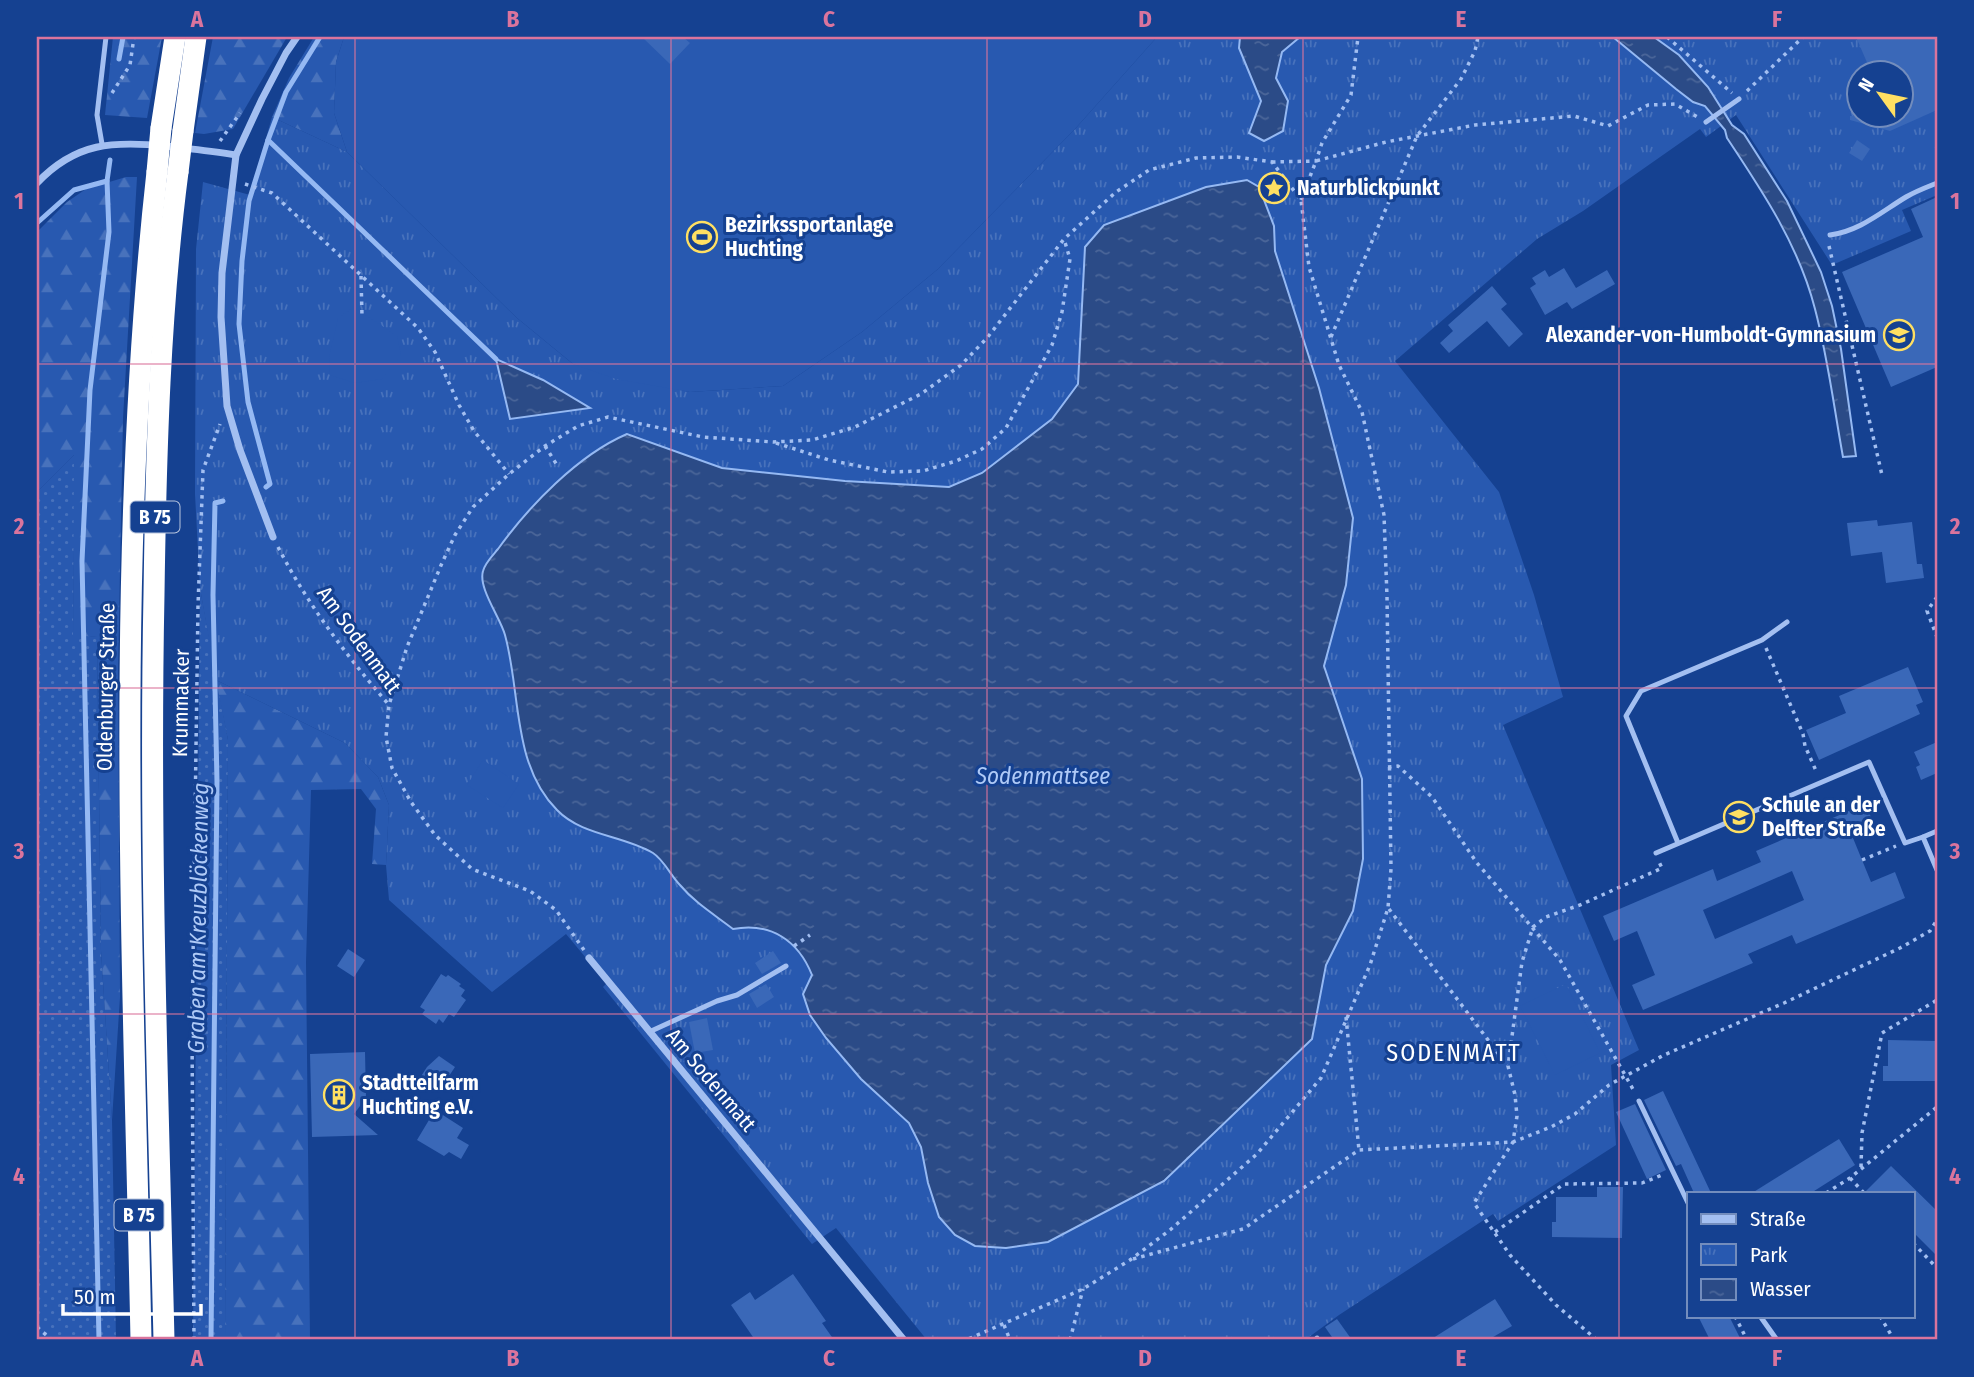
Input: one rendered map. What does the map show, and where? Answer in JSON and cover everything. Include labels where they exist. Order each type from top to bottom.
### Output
[{"type":"highway","name":"Oldenburger Straße","points":[[141,1340],[129,757],[135,487],[149,243],[167,172],[162,128],[175,37]]},
{"type":"highway","name":"B 75","points":[[164,1340],[152,863],[155,498],[170,236],[167,172],[183,131],[197,37]]},
{"type":"street","points":[[273,537],[240,450],[227,406],[221,317],[222,272],[236,155],[274,76],[297,37]]},
{"type":"street","points":[[38,179],[65,159],[102,144],[131,143],[236,155]]},
{"type":"street","name":"Am Sodenmatt","points":[[589,958],[904,1340]]},
{"type":"lane","points":[[102,144],[97,116],[106,37]]},
{"type":"lane","points":[[1706,122],[1739,99]]},
{"type":"lane","points":[[1830,235],[1858,228],[1908,196],[1937,183]]},
{"type":"lane","points":[[1678,844],[1626,716],[1641,691],[1762,640],[1787,622]]},
{"type":"lane","points":[[1656,853],[1869,762],[1905,843],[1937,831]]},
{"type":"lane","points":[[1923,837],[1937,870]]},
{"type":"lane","points":[[649,1032],[717,1001],[737,995],[786,966]]},
{"type":"lane","points":[[1639,1101],[1687,1201]]},
{"type":"lane","points":[[1761,1318],[1777,1340]]},
{"type":"path","points":[[97,116],[130,65],[134,37]]},
{"type":"path","points":[[966,1340],[1083,1289],[1130,1260],[1170,1230],[1257,1154],[1321,1078],[1370,965],[1388,908],[1391,869],[1384,515],[1362,412],[1339,365],[1309,267],[1301,200],[1322,143],[1351,95],[1358,37]]},
{"type":"path","points":[[1331,337],[1417,136],[1461,79],[1475,51],[1478,37]]},
{"type":"path","points":[[1667,37],[1739,99],[1803,37]]},
{"type":"path","points":[[389,705],[407,647],[455,535],[473,508],[509,474],[545,446],[578,426],[608,416],[703,438],[773,442],[812,440],[855,427],[921,394],[961,365],[987,338],[1063,239],[1116,192],[1149,170],[1196,158],[1316,161],[1475,125],[1574,116],[1608,126],[1648,105],[1675,104],[1706,122]]},
{"type":"path","points":[[1272,162],[1301,200]]},
{"type":"path","points":[[246,184],[272,192],[418,328],[439,360],[474,431],[509,474]]},
{"type":"path","points":[[1830,235],[1828,242],[1836,280],[1882,475]]},
{"type":"path","points":[[773,442],[830,460],[888,472],[923,471],[956,461],[982,449],[1006,428],[1052,345],[1062,312],[1070,259],[1063,239]]},
{"type":"path","points":[[361,275],[362,316]]},
{"type":"path","name":"Krummacker","points":[[194,1340],[192,1031],[198,606],[203,470],[227,406]]},
{"type":"path","points":[[545,446],[557,465]]},
{"type":"path","name":"Am Sodenmatt","points":[[273,537],[314,610],[351,661],[389,705],[386,737],[393,768],[411,802],[435,835],[472,869],[530,891],[556,910],[589,958]]},
{"type":"path","points":[[1937,597],[1927,611],[1937,637]]},
{"type":"path","points":[[1762,640],[1821,783]]},
{"type":"path","points":[[1388,767],[1398,766],[1432,797],[1477,863],[1560,960],[1639,1101]]},
{"type":"path","points":[[1862,860],[1905,843]]},
{"type":"path","points":[[1597,1340],[1556,1305],[1510,1255],[1475,1203],[1513,1142],[1517,1116],[1508,1066],[1521,962],[1534,927],[1546,917],[1580,905],[1662,868],[1656,853]]},
{"type":"path","points":[[1388,908],[1508,1066]]},
{"type":"path","points":[[1130,1260],[1243,1229],[1359,1150],[1513,1142],[1551,1127],[1575,1114],[1609,1085],[1626,1075],[1664,1055],[1784,1003],[1900,948],[1930,931],[1937,920]]},
{"type":"path","points":[[794,946],[810,935]]},
{"type":"path","points":[[1861,1167],[1862,1133],[1882,1033],[1937,1000]]},
{"type":"path","points":[[1346,1016],[1359,1150]]},
{"type":"path","points":[[1828,1192],[1850,1178],[1937,1107]]},
{"type":"path","points":[[1495,1232],[1564,1184],[1642,1183],[1672,1171]]},
{"type":"path","points":[[1850,1178],[1863,1192]]},
{"type":"path","points":[[1914,1244],[1937,1268]]},
{"type":"path","points":[[1070,1340],[1083,1289]]},
{"type":"path","points":[[1736,1318],[1747,1340]]},
{"type":"path","points":[[1881,1318],[1894,1340]]},
{"type":"path","points":[[1004,1325],[1010,1340]]},
{"type":"path","points":[[37,1327],[52,1340]]},
{"type":"green space","points":[[113,37],[162,37],[147,118],[105,115]]},
{"type":"green space","points":[[213,37],[287,37],[233,129],[195,133]]},
{"type":"green space","points":[[314,37],[344,37],[336,62],[334,113],[347,152],[272,117],[289,78]]},
{"type":"green space","name":"Bezirkssportanlage Huchting","points":[[344,37],[1157,37],[1075,129],[938,269],[862,332],[783,386],[690,392],[616,379],[573,364],[517,318],[347,152],[334,113],[336,62]]},
{"type":"green space","points":[[1157,37],[1937,37],[1937,195],[1902,210],[1911,231],[1832,265],[1736,115],[1706,137],[1700,129],[1583,211],[1537,239],[1395,361],[1499,492],[1534,595],[1563,697],[1503,725],[1639,1050],[1611,1065],[1616,1145],[1498,1221],[1493,1214],[1305,1340],[927,1340],[836,1228],[812,1244],[603,987],[607,983],[566,934],[492,992],[389,900],[386,865],[389,805],[378,777],[345,743],[216,680],[200,588],[195,494],[196,249],[203,182],[250,195],[272,117],[347,152],[517,318],[573,364],[690,392],[783,386],[862,332],[938,269],[1075,129]]},
{"type":"green space","points":[[126,177],[137,177],[123,418],[118,671],[120,997],[112,1120],[101,951],[97,637],[73,635],[74,455],[37,492],[37,232],[67,202],[86,189]]},
{"type":"green space","points":[[354,307],[397,336],[401,355],[382,379],[355,383],[330,375],[329,358],[338,318]]},
{"type":"green space","points":[[75,454],[73,634],[97,637],[101,951],[112,1120],[116,1340],[37,1340],[37,492]]},
{"type":"green space","points":[[200,588],[228,740],[225,1340],[193,1340]]},
{"type":"green space","points":[[216,680],[345,743],[378,777],[389,805],[386,865],[372,864],[376,809],[361,789],[311,790],[306,962],[310,1340],[225,1340],[228,740]]},
{"type":"green space","points":[[483,760],[519,784],[503,808],[467,785]]},
{"type":"green space","points":[[1566,984],[1600,1053],[1555,1075],[1520,1006]]},
{"type":"water","points":[[1240,37],[1300,37],[1282,52],[1276,78],[1288,101],[1283,131],[1264,141],[1249,133],[1261,101],[1239,48]]},
{"type":"water","points":[[1613,37],[1654,37],[1679,55],[1708,87],[1732,125],[1744,134],[1787,201],[1821,272],[1832,306],[1856,456],[1843,457],[1815,309],[1800,263],[1766,199],[1727,138],[1725,130],[1705,106],[1693,102]]},
{"type":"water","name":"Sodenmattsee","points":[[1247,180],[1259,187],[1274,226],[1275,251],[1319,388],[1353,518],[1346,585],[1324,666],[1362,779],[1363,859],[1353,911],[1326,965],[1312,1039],[1164,1181],[1048,1242],[1006,1248],[975,1246],[955,1235],[939,1217],[928,1183],[921,1147],[909,1123],[861,1079],[810,1015],[803,994],[812,975],[791,943],[771,931],[759,928],[733,929],[692,898],[653,853],[567,819],[543,792],[532,772],[525,750],[505,635],[486,594],[483,571],[510,533],[556,483],[591,455],[627,434],[722,468],[845,481],[949,487],[982,473],[1052,419],[1078,384],[1085,247],[1104,225],[1206,187]]},
{"type":"water","points":[[496,359],[543,380],[590,408],[510,419]]},
{"type":"building","points":[[642,37],[683,37],[690,43],[670,64]]},
{"type":"building","points":[[1856,37],[1937,37],[1937,110],[1914,120],[1914,60],[1866,60]]},
{"type":"building","points":[[1857,140],[1870,149],[1862,161],[1849,153]]},
{"type":"building","name":"Alexander-von-Humboldt-Gymnasium","points":[[1937,197],[1937,367],[1891,387],[1842,272],[1923,237],[1911,209]]},
{"type":"building","points":[[1564,268],[1576,288],[1607,270],[1615,284],[1572,309],[1567,302],[1545,315],[1530,288],[1536,284],[1532,278],[1545,270],[1549,277]]},
{"type":"building","points":[[1492,286],[1507,304],[1501,309],[1523,334],[1509,347],[1487,321],[1449,353],[1440,343],[1453,331],[1448,325]]},
{"type":"building","points":[[1877,520],[1878,526],[1912,522],[1917,564],[1922,564],[1924,578],[1886,583],[1882,552],[1851,556],[1847,523]]},
{"type":"building","points":[[1908,667],[1923,702],[1916,705],[1920,714],[1819,760],[1806,730],[1846,713],[1839,696]]},
{"type":"building","points":[[1937,742],[1937,773],[1921,780],[1916,767],[1920,765],[1914,752]]},
{"type":"building","points":[[1865,804],[1876,828],[1853,838],[1871,882],[1895,872],[1905,898],[1796,944],[1792,935],[1748,954],[1753,963],[1643,1010],[1632,985],[1655,975],[1637,931],[1614,941],[1603,916],[1713,869],[1717,881],[1761,862],[1756,851]],"holes":[[[1792,871],[1804,900],[1715,939],[1703,910]]]},
{"type":"building","points":[[348,949],[365,960],[354,977],[337,966]]},
{"type":"building","points":[[773,951],[781,963],[762,974],[755,963]]},
{"type":"building","points":[[441,974],[446,977],[448,975],[461,984],[459,986],[465,990],[461,996],[466,1000],[454,1017],[449,1014],[443,1023],[439,1019],[436,1024],[422,1014],[425,1010],[420,1007]]},
{"type":"building","points":[[766,984],[774,997],[757,1008],[749,994]]},
{"type":"building","points":[[707,1018],[713,1050],[695,1053],[689,1022]]},
{"type":"building","points":[[1888,1040],[1937,1041],[1937,1081],[1883,1081],[1883,1066],[1888,1066]]},
{"type":"building","name":"Stadtteilfarm Huchting e.V.","points":[[365,1052],[366,1098],[354,1114],[378,1135],[312,1137],[310,1054]]},
{"type":"building","points":[[439,1056],[455,1067],[439,1091],[420,1078]]},
{"type":"building","points":[[1663,1091],[1711,1192],[1694,1192],[1681,1164],[1676,1166],[1644,1100]]},
{"type":"building","points":[[1635,1104],[1666,1170],[1647,1179],[1616,1112]]},
{"type":"building","points":[[435,1110],[463,1128],[457,1138],[469,1145],[461,1159],[449,1152],[444,1156],[417,1140]]},
{"type":"building","points":[[1839,1139],[1855,1165],[1813,1192],[1754,1192]]},
{"type":"building","points":[[1891,1166],[1937,1211],[1937,1256],[1914,1233],[1914,1192],[1865,1192]]},
{"type":"building","points":[[1597,1187],[1623,1187],[1622,1238],[1552,1237],[1552,1222],[1556,1222],[1556,1197],[1597,1197]]},
{"type":"building","points":[[793,1274],[826,1321],[822,1323],[834,1340],[755,1340],[731,1305],[750,1292],[755,1300]]},
{"type":"building","points":[[1495,1299],[1512,1326],[1488,1340],[1430,1340]]},
{"type":"building","points":[[1699,1318],[1730,1318],[1741,1340],[1710,1340]]},
{"type":"building","points":[[1337,1319],[1352,1340],[1334,1340],[1325,1327]]},
{"type":"waterway","points":[[119,59],[123,37]]},
{"type":"waterway","name":"Graben am Kreuzblöckenweg","points":[[266,487],[270,484],[248,402],[239,324],[242,261],[249,201],[286,92],[320,37]]},
{"type":"waterway","points":[[268,140],[496,359]]},
{"type":"waterway","points":[[99,1340],[82,561],[90,390],[109,232],[107,181],[110,160]]},
{"type":"waterway","points":[[37,223],[74,190],[107,181]]},
{"type":"waterway","name":"Graben am Kreuzblöckenweg","points":[[211,1340],[217,782],[213,595],[215,503],[223,501]]},
{"type":"place","name":"Naturblickpunkt","points":[[1274,188]]},
{"type":"place","name":"Bezirkssportanlage Huchting","points":[[702,237]]},
{"type":"place","name":"Alexander-von-Humboldt-Gymnasium","points":[[1899,335]]},
{"type":"place","name":"Schule an der Delfter Straße","points":[[1739,817]]},
{"type":"place","name":"Stadtteilfarm Huchting e.V.","points":[[339,1095]]},
{"type":"district","name":"SODENMATT","points":[[1454,1053]]}]
